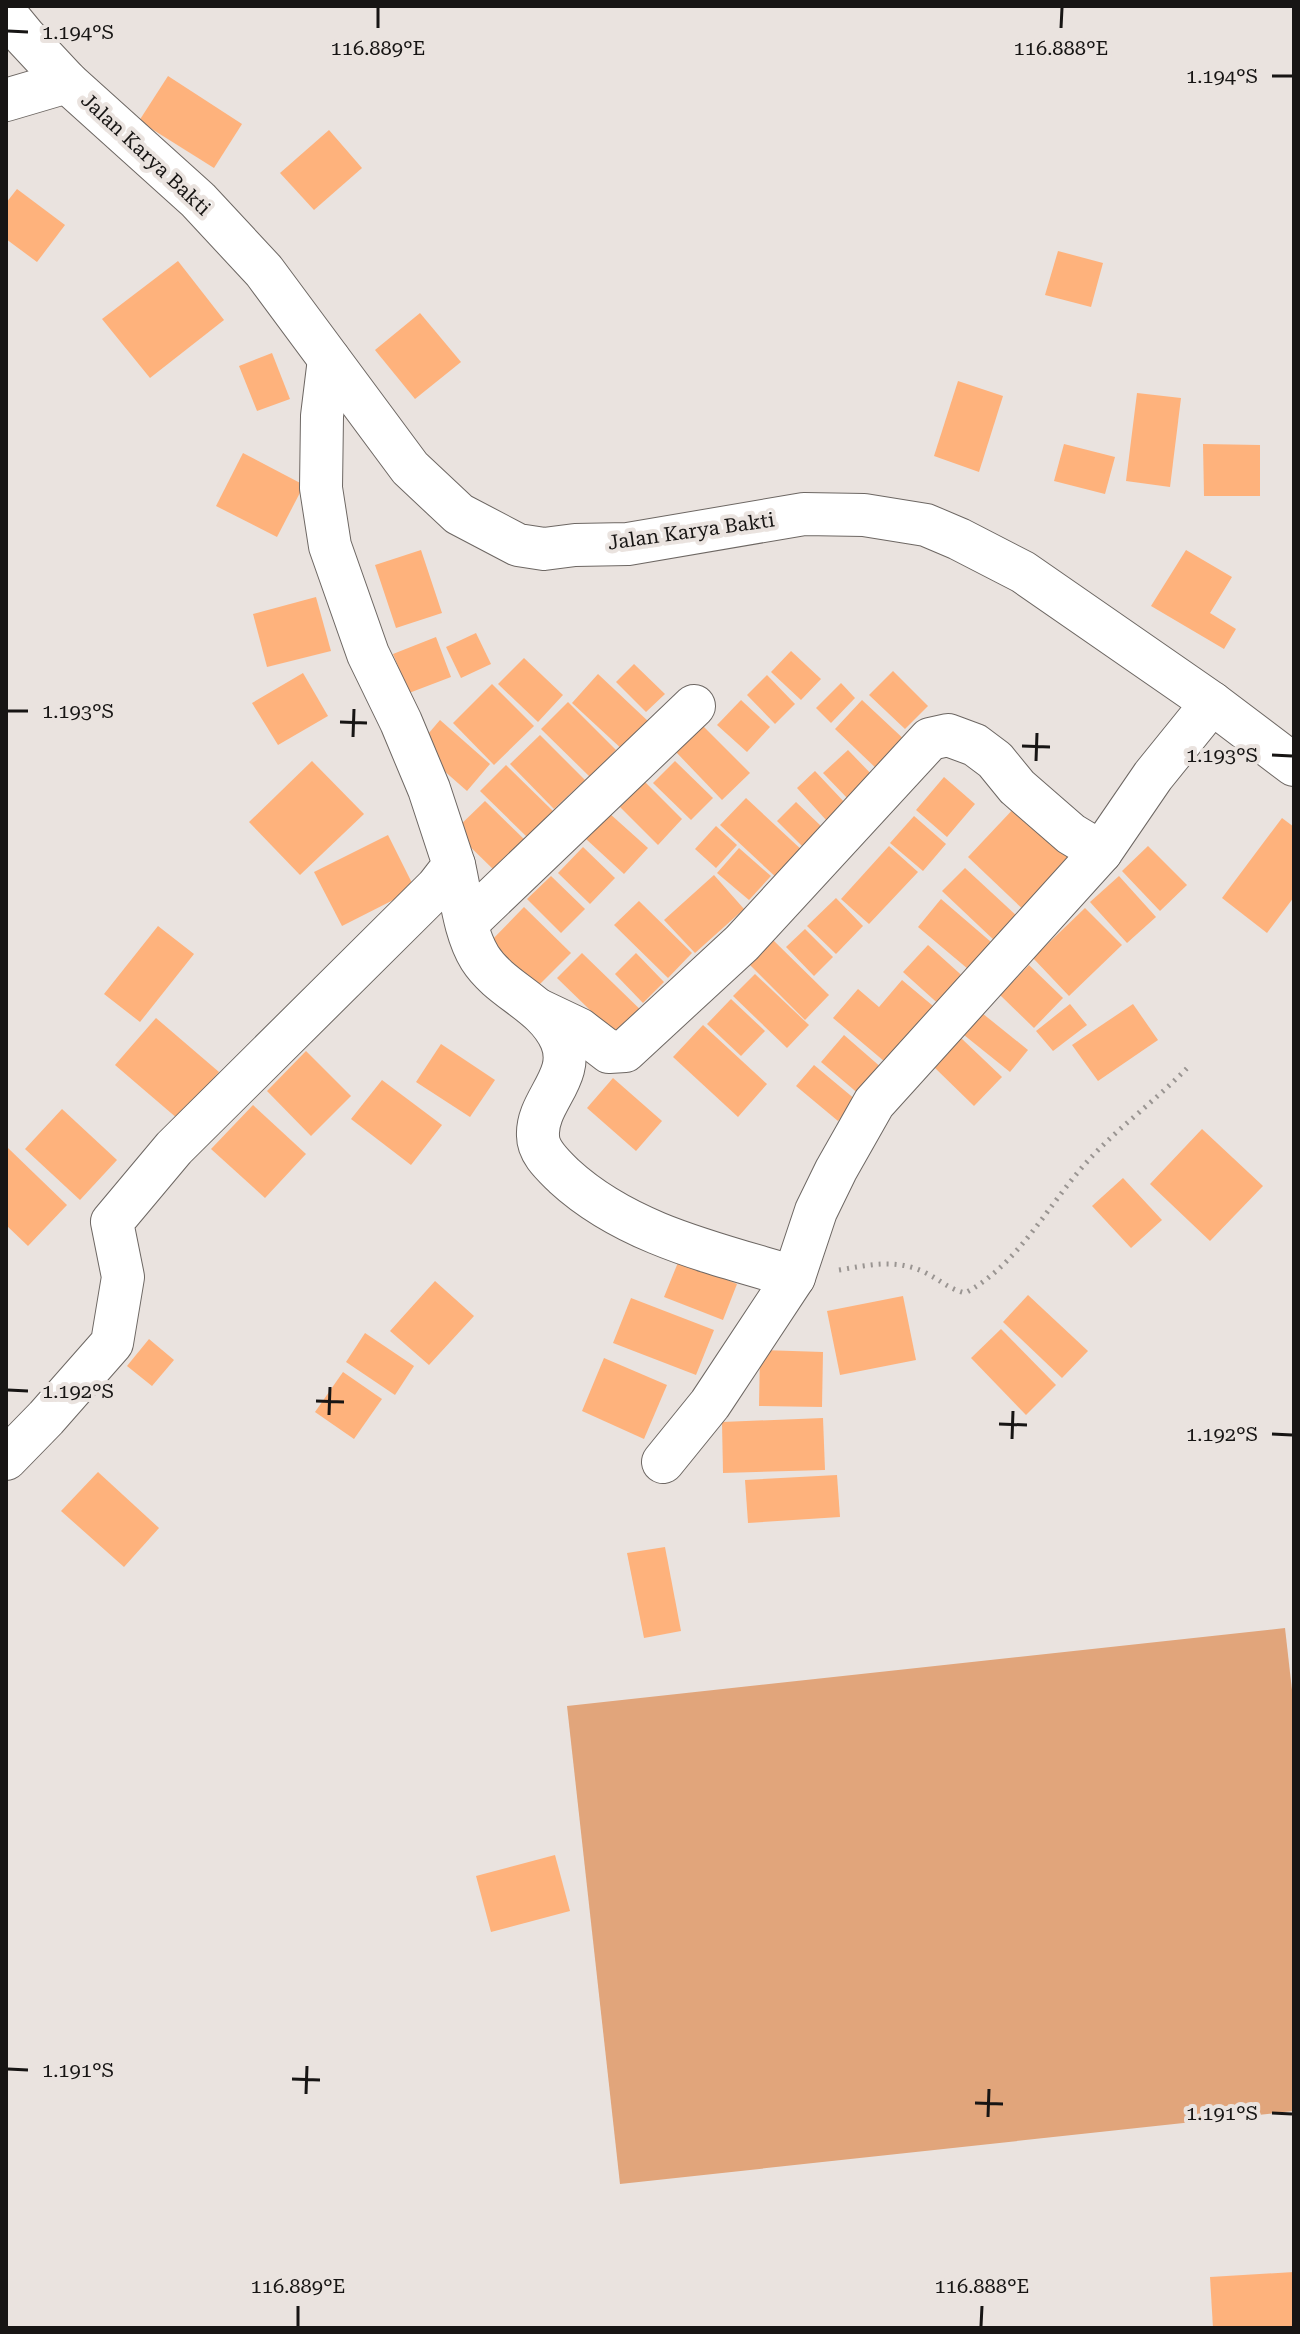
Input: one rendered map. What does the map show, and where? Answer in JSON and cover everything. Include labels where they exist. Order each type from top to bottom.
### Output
[{"type":"street","name":"Jalan Karya Bakti","points":[[6,14],[67,82],[198,200],[264,271],[410,468],[459,514],[518,545],[544,549],[628,544],[804,514],[864,515],[926,525],[1023,572],[1212,703],[1294,765]]},
{"type":"street","points":[[6,100],[67,82]]},
{"type":"street","points":[[329,359],[322,416],[321,488],[330,546],[368,654],[429,789],[454,865],[467,923],[481,959],[539,1010],[561,1039],[565,1060],[560,1080],[542,1114],[537,1138],[547,1160],[581,1191],[628,1221],[678,1242],[794,1277]]},
{"type":"street","points":[[663,1462],[710,1404],[794,1277],[816,1211],[874,1103],[1101,852],[1153,776],[1212,703]]},
{"type":"street","points":[[467,923],[694,706]]},
{"type":"street","points":[[539,1010],[579,1029],[609,1052],[625,1051],[742,943],[930,739],[948,735],[975,745],[995,760],[1017,787],[1071,834],[1101,852]]},
{"type":"street","points":[[6,1459],[112,1343],[123,1277],[112,1222],[174,1148],[437,887],[454,865]]},
{"type":"path","points":[[794,1277],[884,1262],[903,1264],[927,1273],[951,1290],[965,1293],[982,1284],[1042,1220],[1085,1163],[1190,1065]]},
{"type":"shaded area","points":[[1285,1628],[1294,1708],[1294,2111],[620,2184],[567,1706]]},
{"type":"building","points":[[168,76],[242,124],[214,168],[139,121]]},
{"type":"building","points":[[329,130],[362,168],[314,210],[280,173]]},
{"type":"building","points":[[17,189],[65,225],[37,262],[6,239],[6,203]]},
{"type":"building","points":[[1058,251],[1103,263],[1091,307],[1045,295]]},
{"type":"building","points":[[178,261],[224,320],[150,378],[102,319]]},
{"type":"building","points":[[420,313],[461,362],[415,399],[375,350]]},
{"type":"building","points":[[272,353],[290,399],[257,411],[239,366]]},
{"type":"building","points":[[958,381],[1003,396],[979,472],[934,456]]},
{"type":"building","points":[[1137,393],[1181,398],[1170,487],[1126,481]]},
{"type":"building","points":[[1064,444],[1115,457],[1105,494],[1054,481]]},
{"type":"building","points":[[1203,444],[1260,445],[1260,496],[1204,496]]},
{"type":"building","points":[[243,453],[304,485],[277,537],[216,506]]},
{"type":"building","points":[[421,550],[442,613],[396,628],[375,565]]},
{"type":"building","points":[[1186,550],[1232,577],[1210,613],[1236,629],[1224,649],[1151,606]]},
{"type":"building","points":[[316,597],[331,651],[267,667],[253,614]]},
{"type":"building","points":[[476,633],[491,664],[461,678],[446,647]]},
{"type":"building","points":[[436,637],[451,677],[409,693],[393,654]]},
{"type":"building","points":[[791,651],[821,679],[801,700],[771,672]]},
{"type":"building","points":[[524,658],[563,695],[538,722],[498,684]]},
{"type":"building","points":[[634,664],[665,694],[646,712],[616,682]]},
{"type":"building","points":[[893,671],[928,706],[905,729],[869,695]]},
{"type":"building","points":[[303,673],[328,716],[278,745],[252,703]]},
{"type":"building","points":[[598,674],[650,723],[624,751],[572,703]]},
{"type":"building","points":[[767,675],[795,704],[775,724],[747,695]]},
{"type":"building","points":[[841,683],[855,698],[831,723],[816,708]]},
{"type":"building","points":[[492,684],[534,726],[494,765],[453,723]]},
{"type":"building","points":[[741,700],[770,727],[747,752],[717,725]]},
{"type":"building","points":[[862,700],[908,743],[880,772],[835,729]]},
{"type":"building","points":[[568,702],[616,750],[590,777],[541,729]]},
{"type":"building","points":[[440,720],[490,764],[467,791],[417,747]]},
{"type":"building","points":[[703,726],[750,773],[722,800],[676,752]]},
{"type":"building","points":[[540,735],[585,780],[554,809],[510,764]]},
{"type":"building","points":[[848,750],[875,778],[850,801],[823,773]]},
{"type":"building","points":[[312,761],[364,814],[300,875],[249,822]]},
{"type":"building","points":[[675,761],[713,798],[691,820],[653,783]]},
{"type":"building","points":[[506,765],[553,811],[527,837],[480,791]]},
{"type":"building","points":[[815,771],[846,804],[827,821],[797,788]]},
{"type":"building","points":[[944,777],[975,804],[947,837],[916,810]]},
{"type":"building","points":[[645,782],[682,819],[658,845],[620,807]]},
{"type":"building","points":[[746,798],[804,852],[779,880],[720,825]]},
{"type":"building","points":[[485,801],[527,842],[496,872],[454,831]]},
{"type":"building","points":[[796,802],[822,827],[802,846],[777,821]]},
{"type":"building","points":[[1017,805],[1079,864],[1029,915],[968,857]]},
{"type":"building","points":[[609,813],[648,848],[624,874],[586,839]]},
{"type":"building","points":[[914,816],[946,844],[923,871],[890,843]]},
{"type":"building","points":[[1282,818],[1294,827],[1294,897],[1267,933],[1222,898]]},
{"type":"building","points":[[716,826],[737,845],[716,868],[695,849]]},
{"type":"building","points":[[388,835],[415,889],[342,926],[314,872]]},
{"type":"building","points":[[889,846],[918,872],[869,924],[841,899]]},
{"type":"building","points":[[1148,846],[1187,885],[1160,911],[1122,871]]},
{"type":"building","points":[[583,847],[615,878],[590,904],[558,873]]},
{"type":"building","points":[[739,848],[771,876],[749,900],[717,873]]},
{"type":"building","points":[[965,868],[1019,918],[996,942],[942,891]]},
{"type":"building","points":[[714,875],[744,909],[695,953],[664,920]]},
{"type":"building","points":[[551,876],[585,909],[561,933],[527,899]]},
{"type":"building","points":[[1119,876],[1156,917],[1127,943],[1090,902]]},
{"type":"building","points":[[836,898],[863,926],[836,954],[807,926]]},
{"type":"building","points":[[941,899],[991,942],[968,969],[918,927]]},
{"type":"building","points":[[639,901],[692,953],[668,978],[614,925]]},
{"type":"building","points":[[524,907],[571,953],[534,990],[488,944]]},
{"type":"building","points":[[1085,908],[1122,945],[1069,996],[1033,958]]},
{"type":"building","points":[[158,926],[194,954],[140,1022],[104,994]]},
{"type":"building","points":[[805,929],[833,957],[814,976],[786,947]]},
{"type":"building","points":[[771,938],[829,995],[805,1020],[747,962]]},
{"type":"building","points":[[928,945],[968,981],[943,1008],[903,972]]},
{"type":"building","points":[[582,953],[649,1018],[624,1043],[557,978]]},
{"type":"building","points":[[636,953],[664,982],[643,1003],[615,974]]},
{"type":"building","points":[[1029,965],[1063,998],[1034,1028],[1000,995]]},
{"type":"building","points":[[755,974],[809,1025],[787,1048],[733,996]]},
{"type":"building","points":[[902,980],[939,1011],[891,1067],[833,1018],[858,989],[879,1007]]},
{"type":"building","points":[[731,999],[765,1031],[741,1056],[707,1024]]},
{"type":"building","points":[[1070,1004],[1087,1025],[1053,1051],[1036,1031]]},
{"type":"building","points":[[1133,1004],[1158,1040],[1098,1081],[1072,1045]]},
{"type":"building","points":[[982,1013],[1028,1050],[1010,1072],[964,1035]]},
{"type":"building","points":[[156,1018],[219,1072],[178,1119],[115,1065]]},
{"type":"building","points":[[703,1025],[767,1084],[738,1117],[673,1057]]},
{"type":"building","points":[[844,1035],[883,1069],[860,1095],[821,1062]]},
{"type":"building","points":[[961,1038],[1002,1077],[974,1106],[934,1067]]},
{"type":"building","points":[[441,1044],[495,1080],[470,1117],[416,1082]]},
{"type":"building","points":[[306,1051],[351,1096],[311,1136],[267,1091]]},
{"type":"building","points":[[814,1065],[856,1100],[838,1121],[796,1086]]},
{"type":"building","points":[[613,1078],[662,1121],[636,1151],[587,1108]]},
{"type":"building","points":[[382,1080],[442,1125],[411,1165],[351,1119]]},
{"type":"building","points":[[253,1105],[306,1154],[265,1198],[211,1149]]},
{"type":"building","points":[[62,1109],[117,1160],[80,1200],[25,1149]]},
{"type":"building","points":[[1202,1129],[1263,1186],[1210,1241],[1150,1184]]},
{"type":"building","points":[[8,1148],[67,1205],[28,1246],[6,1225]]},
{"type":"building","points":[[1123,1178],[1162,1220],[1131,1248],[1092,1206]]},
{"type":"building","points":[[679,1260],[737,1284],[723,1320],[664,1297]]},
{"type":"building","points":[[435,1281],[474,1316],[429,1365],[390,1331]]},
{"type":"building","points":[[1028,1295],[1088,1351],[1062,1378],[1003,1322]]},
{"type":"building","points":[[903,1296],[916,1360],[840,1375],[827,1311]]},
{"type":"building","points":[[631,1298],[714,1330],[696,1375],[613,1343]]},
{"type":"building","points":[[1001,1329],[1056,1385],[1026,1415],[971,1358]]},
{"type":"building","points":[[365,1333],[414,1366],[395,1395],[346,1362]]},
{"type":"building","points":[[149,1339],[174,1360],[152,1386],[127,1366]]},
{"type":"building","points":[[760,1350],[823,1352],[822,1407],[759,1406]]},
{"type":"building","points":[[604,1358],[667,1385],[644,1439],[582,1411]]},
{"type":"building","points":[[343,1372],[382,1399],[354,1439],[315,1412]]},
{"type":"building","points":[[823,1418],[825,1470],[723,1473],[722,1422]]},
{"type":"building","points":[[98,1472],[159,1528],[124,1567],[61,1511]]},
{"type":"building","points":[[837,1475],[840,1517],[748,1523],[745,1480]]},
{"type":"building","points":[[665,1547],[681,1631],[644,1638],[627,1553]]},
{"type":"building","points":[[555,1855],[570,1911],[491,1932],[476,1876]]},
{"type":"building","points":[[1294,2272],[1294,2328],[1213,2328],[1210,2277]]}]
